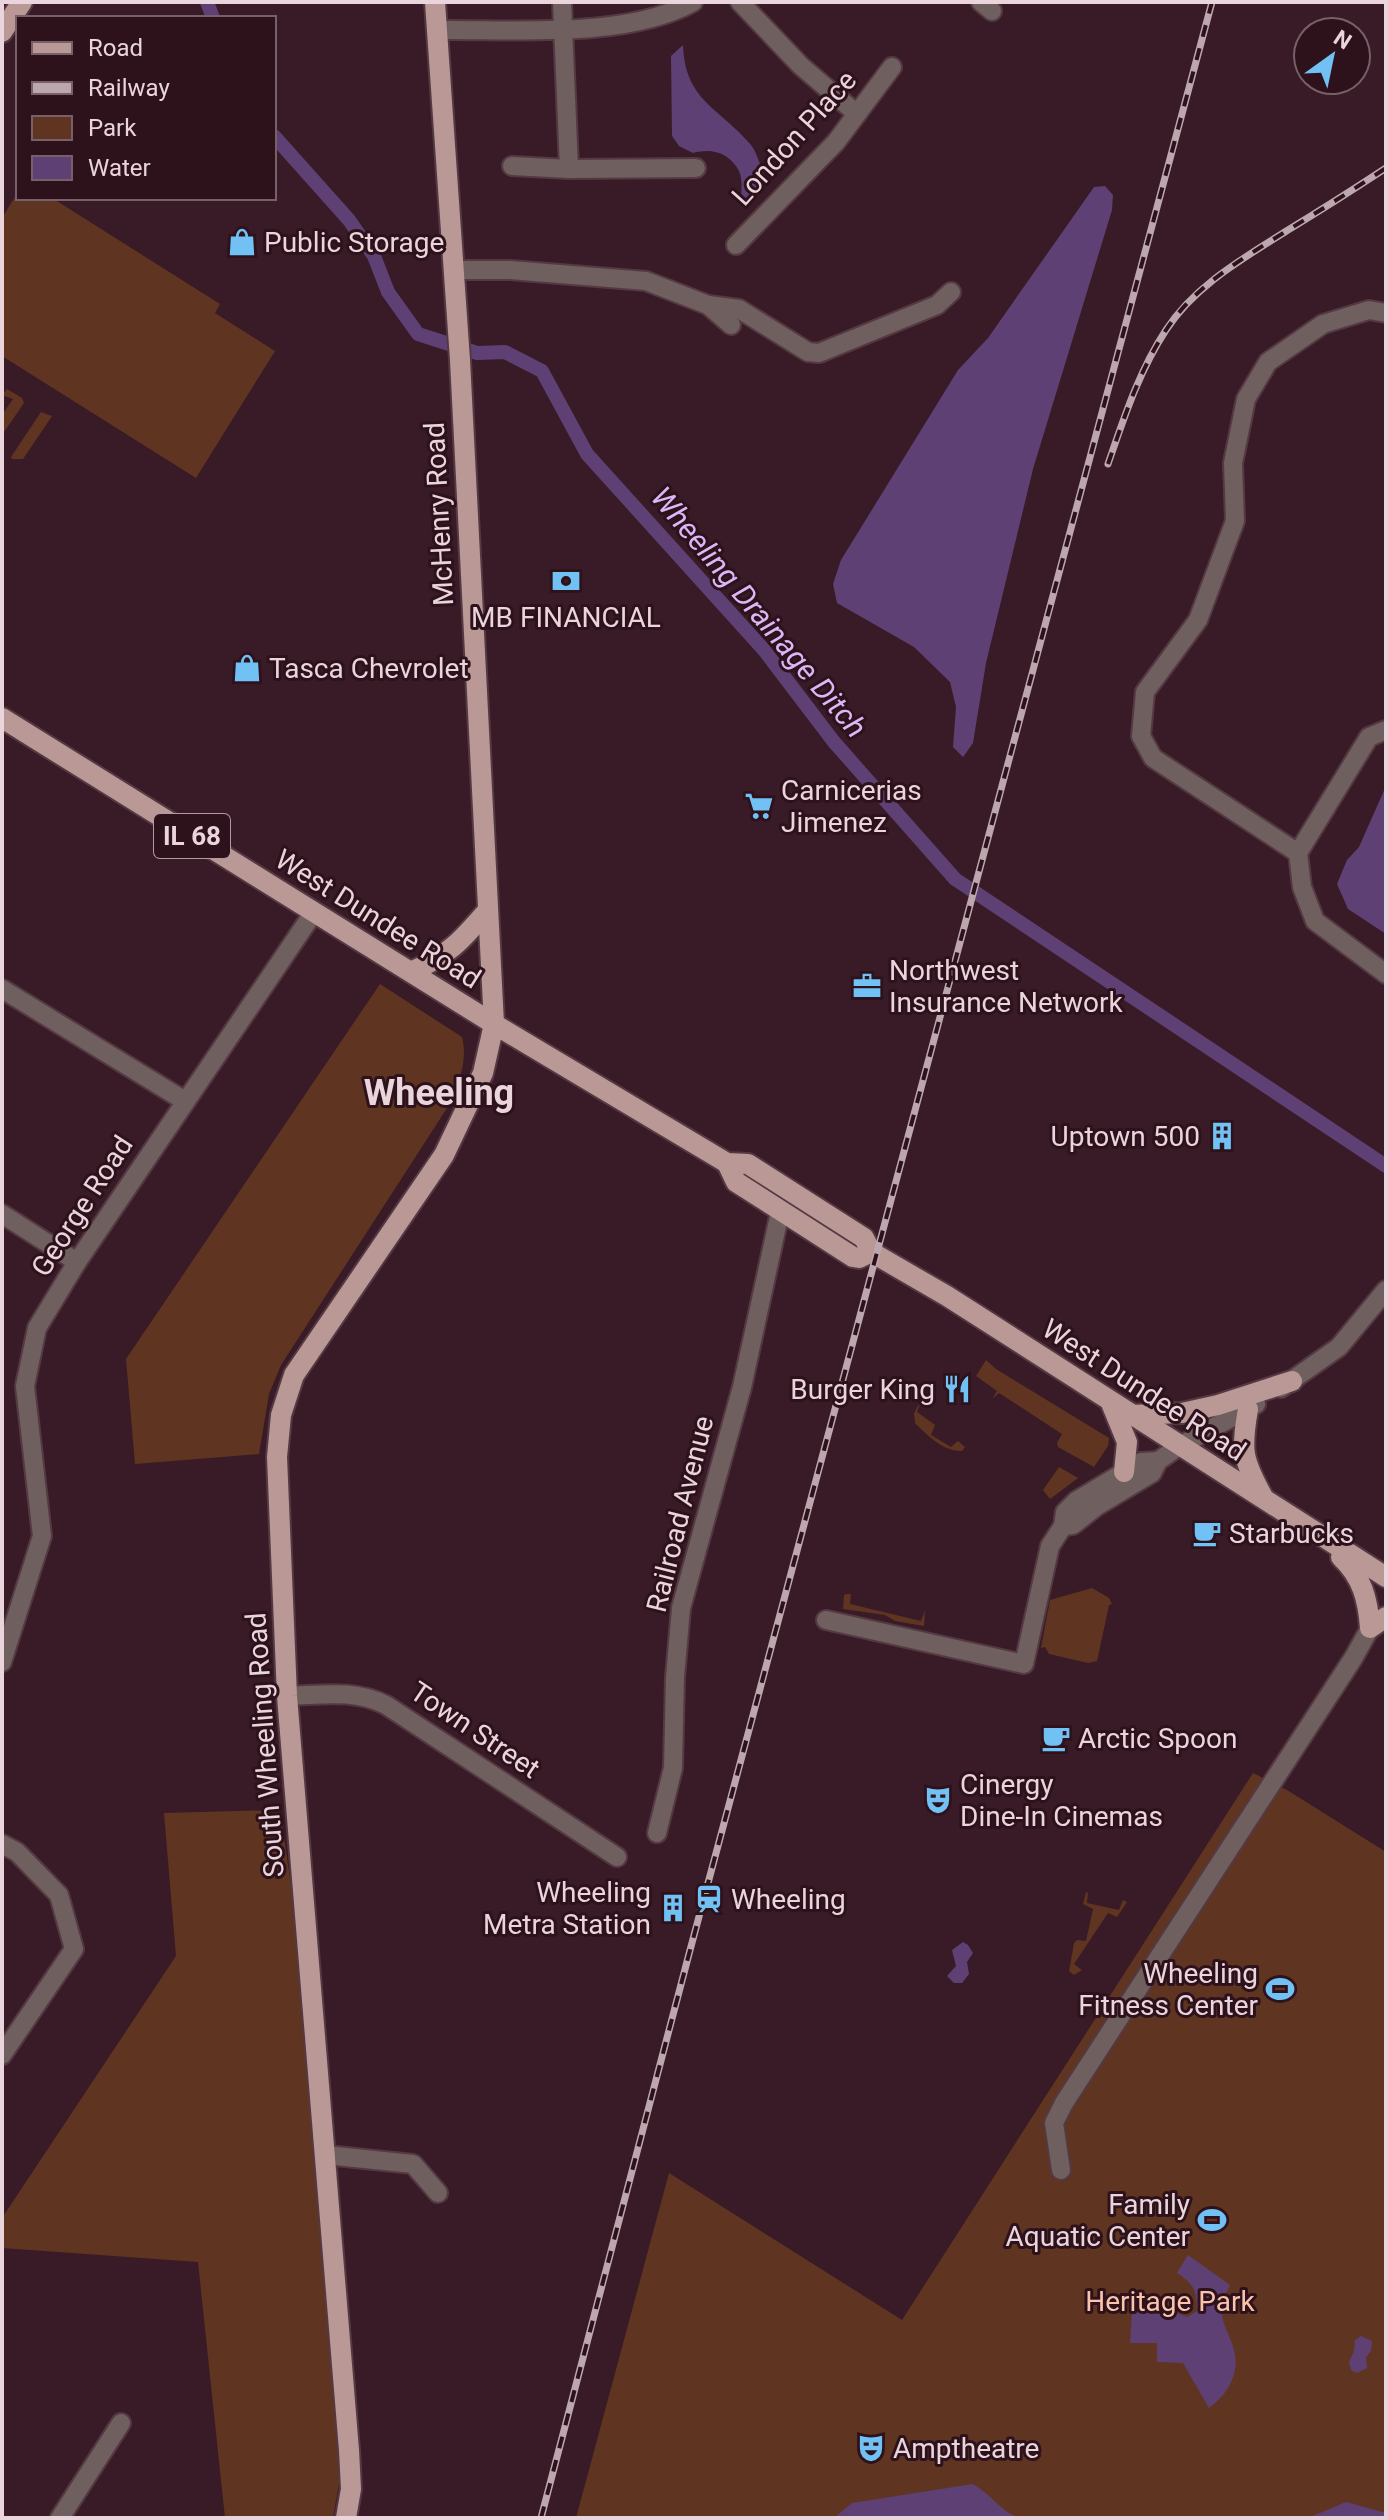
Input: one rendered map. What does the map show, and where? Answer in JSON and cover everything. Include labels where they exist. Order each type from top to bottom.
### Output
[{"type":"main road","points":[[2,32],[22,2]]},
{"type":"main road","name":"McHenry Road","points":[[435,2],[460,360],[494,1024]]},
{"type":"main road","name":"West Dundee Road","points":[[2,718],[494,1024],[727,1163],[748,1164],[864,1238],[871,1252],[947,1296],[1178,1447],[1386,1577]]},
{"type":"main road","points":[[411,972],[457,946],[488,910]]},
{"type":"main road","name":"South Wheeling Road","points":[[346,2518],[351,2489],[349,2450],[287,1696],[277,1457],[281,1415],[294,1375],[444,1155],[483,1073],[494,1024]]},
{"type":"main road","name":"West Dundee Road","points":[[727,1163],[736,1182],[780,1212],[853,1257],[859,1258],[871,1252]]},
{"type":"main road","points":[[1130,1415],[1182,1413],[1292,1381]]},
{"type":"main road","points":[[1111,1403],[1127,1442],[1124,1472]]},
{"type":"main road","points":[[1248,1409],[1243,1439],[1245,1465],[1265,1500]]},
{"type":"main road","points":[[1324,1539],[1355,1570],[1378,1622]]},
{"type":"street","points":[[562,2],[569,169]]},
{"type":"street","points":[[437,30],[622,26],[676,12],[693,2]]},
{"type":"street","points":[[740,2],[801,66],[857,114]]},
{"type":"street","name":"London Place","points":[[736,245],[836,142],[892,67]]},
{"type":"street","points":[[512,166],[696,168]]},
{"type":"street","points":[[454,270],[524,271],[646,281],[708,305],[739,309],[808,352],[819,353],[937,305],[951,292]]},
{"type":"street","points":[[708,305],[731,325]]},
{"type":"street","points":[[1298,853],[1153,758],[1141,736],[1145,692],[1198,620],[1235,521],[1233,463],[1246,399],[1268,362],[1323,324],[1369,310],[1386,313]]},
{"type":"street","points":[[1386,730],[1369,737],[1298,853],[1302,887],[1315,921],[1386,974]]},
{"type":"street","name":"George Road","points":[[2,1662],[42,1536],[25,1386],[37,1328],[77,1262],[314,912]]},
{"type":"street","points":[[2,989],[185,1101]]},
{"type":"street","name":"Railroad Avenue","points":[[657,1833],[673,1768],[675,1677],[681,1608],[742,1387],[780,1212]]},
{"type":"street","points":[[2,1214],[77,1262]]},
{"type":"street","points":[[1063,1526],[1073,1525],[1097,1506],[1152,1473],[1158,1461],[1178,1447],[1248,1409],[1339,1347],[1386,1290]]},
{"type":"street","points":[[826,1620],[1024,1664],[1050,1546],[1063,1526],[1065,1512],[1076,1501],[1141,1462],[1158,1461]]},
{"type":"street","points":[[1061,2170],[1054,2123],[1064,2103],[1378,1622]]},
{"type":"street","name":"Town Street","points":[[287,1696],[348,1693],[369,1696],[617,1857]]},
{"type":"street","points":[[2,1844],[17,1852],[59,1895],[74,1949],[2,2055]]},
{"type":"street","points":[[326,2155],[413,2164],[438,2193]]},
{"type":"street","points":[[60,2518],[121,2423]]},
{"type":"green space","points":[[16,195],[16,200],[55,200],[220,304],[215,313],[275,351],[196,478],[2,356],[2,218]]},
{"type":"green space","points":[[7,389],[22,398],[24,403],[2,435],[2,415],[13,399],[2,395]]},
{"type":"green space","points":[[41,412],[52,416],[23,459],[12,459],[11,457]]},
{"type":"green space","points":[[380,984],[462,1037],[463,1063],[449,1105],[281,1365],[269,1394],[259,1454],[135,1464],[126,1359]]},
{"type":"green space","points":[[986,1360],[1109,1438],[1108,1446],[1094,1467],[1058,1447],[1062,1434],[999,1393],[992,1399],[997,1391],[976,1376]]},
{"type":"green space","points":[[922,1399],[917,1412],[935,1425],[931,1435],[951,1447],[958,1441],[965,1447],[962,1451],[942,1446],[915,1423],[914,1413]]},
{"type":"green space","points":[[1059,1467],[1078,1478],[1050,1499],[1043,1490]]},
{"type":"green space","points":[[1092,1588],[1109,1598],[1112,1604],[1109,1605],[1097,1661],[1088,1663],[1049,1654],[1045,1647],[1041,1648],[1050,1600]]},
{"type":"green space","points":[[851,1594],[850,1604],[921,1621],[925,1610],[924,1626],[895,1621],[885,1615],[843,1609],[844,1595]]},
{"type":"green space","name":"Heritage Park","points":[[1253,1773],[1287,1790],[1386,1852],[1386,2518],[576,2518],[669,2173],[902,2320]]},
{"type":"green space","points":[[280,1810],[297,1926],[340,2478],[333,2518],[225,2518],[198,2262],[2,2248],[2,2218],[176,1956],[164,1813]]},
{"type":"green space","points":[[1086,1892],[1087,1903],[1119,1910],[1123,1900],[1127,1902],[1117,1917],[1108,1913],[1074,1964],[1082,1970],[1074,1975],[1069,1971],[1074,1943],[1077,1940],[1086,1941],[1093,1909],[1083,1904]]},
{"type":"water","points":[[683,45],[685,64],[697,91],[751,145],[767,179],[748,206],[741,204],[740,174],[730,159],[713,151],[693,153],[679,146],[672,136],[671,56]]},
{"type":"water","points":[[1105,186],[1113,195],[1112,210],[1033,469],[986,663],[973,743],[963,757],[953,747],[956,707],[950,682],[914,647],[837,603],[833,584],[841,560],[958,370],[988,338],[1094,187]]},
{"type":"water","points":[[1386,786],[1386,934],[1348,909],[1337,884],[1347,860],[1359,847]]},
{"type":"water","points":[[963,1942],[973,1953],[967,1962],[969,1974],[962,1983],[954,1983],[947,1976],[956,1966],[952,1950]]},
{"type":"water","points":[[1188,2255],[1230,2285],[1222,2314],[1235,2353],[1235,2371],[1228,2388],[1209,2408],[1183,2363],[1157,2362],[1157,2343],[1130,2343],[1132,2312],[1175,2312],[1187,2317],[1197,2311],[1193,2289],[1177,2273]]},
{"type":"water","points":[[1361,2336],[1372,2341],[1371,2351],[1366,2357],[1367,2368],[1357,2373],[1351,2370],[1349,2362],[1355,2340]]},
{"type":"water","points":[[973,2484],[1019,2518],[834,2518],[852,2503]]},
{"type":"water","points":[[1346,2502],[1386,2513],[1386,2518],[1308,2518]]},
{"type":"waterway","name":"Wheeling Drainage Ditch","points":[[207,2],[212,16]]},
{"type":"waterway","name":"Wheeling Drainage Ditch","points":[[276,138],[349,220],[374,256],[388,292],[418,334],[477,353],[505,352],[542,371],[587,454],[764,650],[834,742],[955,879],[1386,1166]]},
{"type":"railway","points":[[541,2518],[1212,2]]},
{"type":"railway","points":[[1108,464],[1148,362],[1166,330],[1191,299],[1238,262],[1386,168]]},
{"type":"place","name":"Public Storage","points":[[242,242]]},
{"type":"place","name":"MB FINANCIAL","points":[[566,581]]},
{"type":"place","name":"Tasca Chevrolet","points":[[247,668]]},
{"type":"place","name":"Carnicerias Jimenez","points":[[759,806]]},
{"type":"place","name":"Northwest Insurance Network","points":[[867,986]]},
{"type":"place","name":"Uptown 500","points":[[1222,1136]]},
{"type":"place","name":"Burger King","points":[[957,1389]]},
{"type":"place","name":"Starbucks","points":[[1207,1533]]},
{"type":"place","name":"Arctic Spoon","points":[[1056,1738]]},
{"type":"place","name":"Cinergy Dine-In Cinemas","points":[[938,1800]]},
{"type":"place","name":"Wheeling","points":[[709,1899]]},
{"type":"place","name":"Wheeling Metra Station","points":[[673,1908]]},
{"type":"place","name":"Wheeling Fitness Center","points":[[1280,1989]]},
{"type":"place","name":"Family Aquatic Center","points":[[1212,2220]]},
{"type":"place","name":"Amptheatre","points":[[871,2448]]},
{"type":"district","name":"Wheeling","points":[[439,1093]]}]
